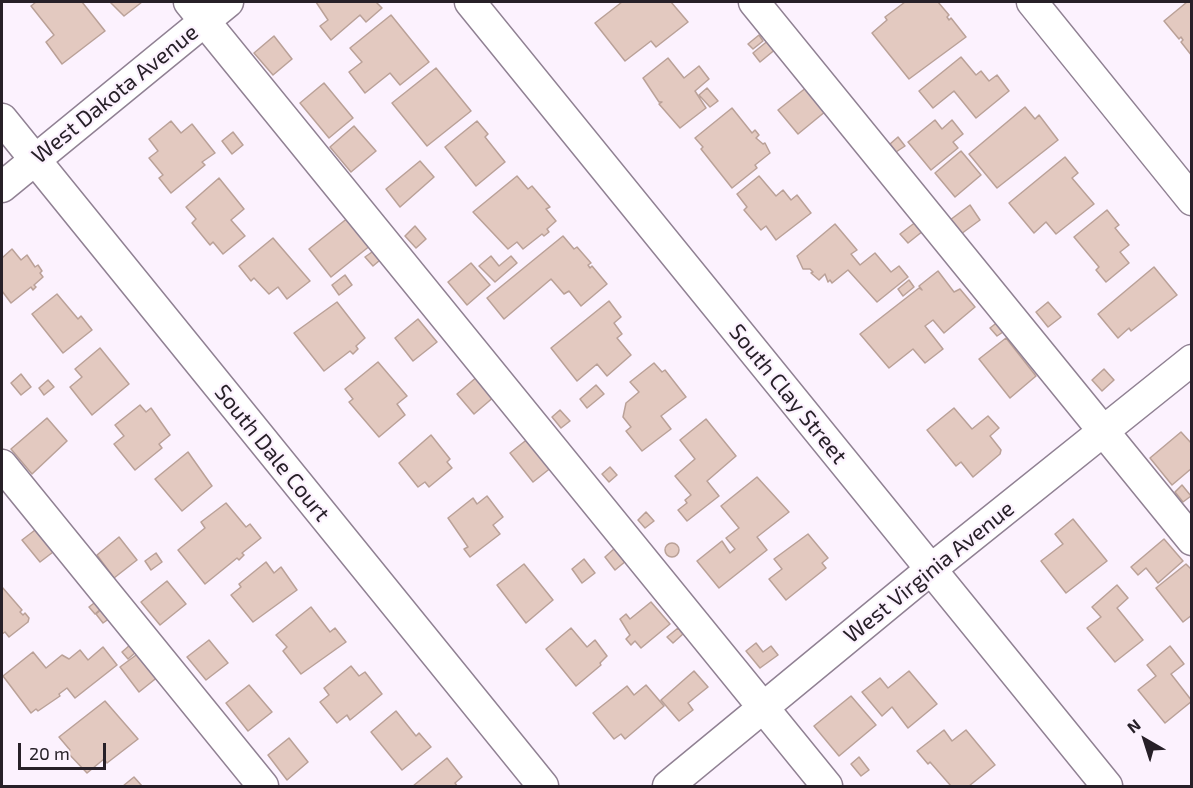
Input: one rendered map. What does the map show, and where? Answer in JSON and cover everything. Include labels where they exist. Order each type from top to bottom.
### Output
[{"type":"street","name":"West Dakota Avenue","points":[[2,187],[197,11],[228,2]]},
{"type":"street","name":"South Clay Street","points":[[470,2],[1107,786]]},
{"type":"street","points":[[754,2],[1191,540]]},
{"type":"street","points":[[1032,2],[1191,200]]},
{"type":"street","points":[[197,11],[827,786]]},
{"type":"street","name":"South Dale Court","points":[[2,119],[543,786]]},
{"type":"street","name":"West Virginia Avenue","points":[[668,786],[930,570],[1191,360]]},
{"type":"street","points":[[2,465],[263,786]]},
{"type":"building","points":[[36,2],[82,2],[105,31],[62,64],[46,42],[54,35],[31,6]]},
{"type":"building","points":[[110,2],[142,2],[124,16]]},
{"type":"building","points":[[316,2],[376,2],[382,8],[366,22],[360,15],[331,40],[320,26],[328,20]]},
{"type":"building","points":[[622,2],[671,2],[688,22],[656,47],[651,41],[625,61],[595,23]]},
{"type":"building","points":[[905,2],[938,2],[949,15],[947,17],[949,20],[951,18],[966,37],[909,79],[872,33],[887,20],[885,17]]},
{"type":"building","points":[[1187,2],[1192,2],[1192,56],[1181,42],[1183,40],[1181,37],[1179,39],[1164,21]]},
{"type":"building","points":[[391,15],[429,62],[400,85],[390,73],[365,93],[349,72],[362,62],[350,48]]},
{"type":"building","points":[[759,35],[763,41],[753,49],[748,44]]},
{"type":"building","points":[[274,36],[292,59],[273,75],[254,53]]},
{"type":"building","points":[[770,39],[777,48],[760,62],[753,53]]},
{"type":"building","points":[[961,57],[976,75],[981,71],[989,81],[997,75],[1009,91],[976,118],[954,91],[933,108],[919,91]]},
{"type":"building","points":[[668,58],[684,78],[699,66],[709,79],[695,91],[706,108],[680,128],[659,104],[662,102],[659,102],[643,78]]},
{"type":"building","points":[[436,68],[471,111],[427,146],[392,103]]},
{"type":"building","points":[[324,83],[353,118],[329,138],[300,103]]},
{"type":"building","points":[[807,87],[826,111],[798,134],[778,110]]},
{"type":"building","points":[[707,88],[718,101],[710,107],[699,95]]},
{"type":"building","points":[[1025,107],[1035,119],[1039,115],[1058,140],[997,188],[969,154]]},
{"type":"building","points":[[732,108],[752,133],[755,130],[759,135],[756,138],[763,144],[765,143],[770,153],[755,165],[757,168],[732,188],[695,138]]},
{"type":"building","points":[[935,120],[942,129],[952,120],[963,134],[953,142],[958,148],[931,170],[908,142]]},
{"type":"building","points":[[171,121],[181,133],[192,124],[215,153],[202,162],[205,165],[171,193],[159,178],[163,175],[149,158],[158,151],[149,139]]},
{"type":"building","points":[[477,121],[488,134],[485,137],[505,162],[476,186],[445,147]]},
{"type":"building","points":[[354,126],[376,151],[351,172],[330,147]]},
{"type":"building","points":[[233,132],[243,145],[232,154],[222,141]]},
{"type":"building","points":[[898,137],[905,146],[896,152],[890,144]]},
{"type":"building","points":[[961,151],[981,175],[955,197],[935,173]]},
{"type":"building","points":[[1065,157],[1078,173],[1072,178],[1094,204],[1056,234],[1046,222],[1034,233],[1009,203]]},
{"type":"building","points":[[420,161],[434,177],[400,207],[386,189]]},
{"type":"building","points":[[517,176],[528,189],[532,186],[550,207],[546,209],[556,221],[547,229],[549,232],[544,236],[542,234],[523,249],[517,242],[508,249],[473,212]]},
{"type":"building","points":[[759,176],[776,196],[783,190],[791,200],[797,195],[811,213],[776,240],[766,226],[761,230],[744,210],[747,207],[737,194]]},
{"type":"building","points":[[219,178],[244,209],[231,220],[245,236],[223,254],[213,242],[210,245],[192,223],[196,219],[186,207]]},
{"type":"building","points":[[970,205],[980,220],[961,234],[950,220]]},
{"type":"building","points":[[1107,210],[1119,225],[1115,228],[1129,245],[1120,252],[1129,263],[1106,282],[1096,270],[1099,267],[1074,237]]},
{"type":"building","points":[[349,217],[371,245],[331,277],[309,249]]},
{"type":"building","points":[[921,218],[928,227],[908,243],[900,234]]},
{"type":"building","points":[[835,224],[857,250],[851,254],[860,265],[875,253],[891,272],[899,266],[908,277],[877,302],[848,270],[832,283],[830,280],[828,282],[825,274],[819,280],[810,269],[803,269],[797,256]]},
{"type":"building","points":[[415,226],[426,239],[416,248],[405,236]]},
{"type":"building","points":[[563,236],[574,249],[577,247],[591,263],[588,265],[590,268],[592,266],[607,284],[581,306],[569,291],[564,294],[551,279],[504,319],[487,298]]},
{"type":"building","points":[[273,238],[310,281],[287,299],[278,287],[269,294],[254,278],[251,281],[239,266]]},
{"type":"building","points":[[379,247],[386,255],[373,266],[365,257]]},
{"type":"building","points":[[12,249],[21,260],[27,255],[35,267],[38,265],[43,277],[34,285],[36,287],[33,290],[31,287],[11,303],[2,291],[2,258]]},
{"type":"building","points":[[491,256],[499,266],[511,256],[517,263],[495,282],[479,266]]},
{"type":"building","points":[[471,263],[490,285],[467,305],[448,282]]},
{"type":"building","points":[[1154,267],[1177,295],[1131,331],[1129,328],[1118,338],[1098,314]]},
{"type":"building","points":[[938,271],[954,292],[960,289],[975,307],[944,333],[933,320],[925,326],[943,349],[925,363],[913,349],[889,368],[860,334],[919,288],[922,290],[919,286]]},
{"type":"building","points":[[345,275],[352,285],[339,295],[332,285]]},
{"type":"building","points":[[909,280],[914,287],[903,296],[898,289]]},
{"type":"building","points":[[57,294],[78,319],[81,316],[92,330],[63,353],[32,314]]},
{"type":"building","points":[[609,301],[621,317],[614,323],[622,334],[617,338],[631,355],[607,376],[597,364],[577,381],[551,348]]},
{"type":"building","points":[[337,302],[365,338],[356,346],[358,349],[353,354],[350,351],[324,371],[294,333]]},
{"type":"building","points":[[1048,302],[1061,317],[1048,327],[1036,312]]},
{"type":"building","points":[[418,319],[437,342],[413,361],[395,338]]},
{"type":"building","points":[[999,321],[1006,330],[997,336],[990,328]]},
{"type":"building","points":[[1006,338],[1036,376],[1010,398],[979,359]]},
{"type":"building","points":[[100,348],[129,384],[92,415],[70,387],[82,377],[75,369]]},
{"type":"building","points":[[378,362],[407,396],[397,404],[405,415],[379,437],[349,402],[353,399],[345,389]]},
{"type":"building","points":[[654,363],[662,372],[665,370],[686,397],[661,416],[671,429],[642,451],[626,431],[631,427],[623,417],[626,403],[639,392],[630,382]]},
{"type":"building","points":[[1104,369],[1114,380],[1102,391],[1092,380]]},
{"type":"building","points":[[21,374],[31,387],[21,395],[11,383]]},
{"type":"building","points":[[478,376],[495,396],[474,414],[457,394]]},
{"type":"building","points":[[48,380],[54,387],[44,395],[39,388]]},
{"type":"building","points":[[596,385],[604,394],[587,408],[580,399]]},
{"type":"building","points":[[140,405],[146,412],[151,408],[170,435],[159,444],[162,448],[135,470],[114,444],[124,436],[115,425]]},
{"type":"building","points":[[954,408],[972,429],[988,416],[999,428],[990,436],[1001,450],[1000,454],[973,477],[961,462],[956,466],[927,430]]},
{"type":"building","points":[[560,410],[570,421],[561,428],[552,417]]},
{"type":"building","points":[[47,418],[67,441],[32,474],[11,449]]},
{"type":"building","points":[[706,419],[736,456],[707,481],[719,496],[687,521],[678,510],[687,503],[685,500],[691,495],[675,476],[695,459],[680,440]]},
{"type":"building","points":[[1181,432],[1192,444],[1192,468],[1172,485],[1150,458]]},
{"type":"building","points":[[534,434],[557,463],[533,482],[510,453]]},
{"type":"building","points":[[431,435],[450,459],[447,462],[452,468],[429,487],[425,482],[418,487],[399,463]]},
{"type":"building","points":[[188,452],[212,486],[182,511],[155,479]]},
{"type":"building","points":[[610,467],[617,475],[609,482],[602,474]]},
{"type":"building","points":[[757,477],[789,512],[757,537],[767,550],[719,588],[697,561],[722,541],[730,553],[735,549],[726,538],[739,528],[721,506]]},
{"type":"building","points":[[1182,485],[1191,496],[1183,502],[1175,492]]},
{"type":"building","points":[[487,496],[503,517],[493,525],[500,534],[470,557],[464,549],[468,547],[448,518],[473,498],[477,504]]},
{"type":"building","points":[[226,503],[246,527],[250,524],[261,538],[242,553],[244,555],[239,560],[237,558],[205,584],[178,550],[205,528],[201,522]]},
{"type":"building","points":[[646,512],[654,521],[645,528],[638,520]]},
{"type":"building","points":[[1073,519],[1107,561],[1066,593],[1041,561],[1063,544],[1055,534]]},
{"type":"building","points":[[39,527],[57,549],[40,562],[22,540]]},
{"type":"building","points":[[808,534],[828,558],[822,563],[826,568],[786,600],[769,579],[782,569],[774,559]]},
{"type":"building","points":[[119,537],[137,560],[114,578],[97,555]]},
{"type":"building","points":[[1164,539],[1183,561],[1158,583],[1146,568],[1138,575],[1131,567]]},
{"type":"building","points":[[669,543],[675,543],[679,550],[675,557],[669,557],[665,553],[665,547]]},
{"type":"building","points":[[615,548],[626,561],[615,570],[605,557]]},
{"type":"building","points":[[156,553],[162,562],[151,570],[145,561]]},
{"type":"building","points":[[584,559],[595,573],[582,583],[572,569]]},
{"type":"building","points":[[266,562],[274,573],[281,567],[297,590],[253,622],[231,595],[241,587],[239,584]]},
{"type":"building","points":[[524,564],[553,600],[526,623],[497,585]]},
{"type":"building","points":[[1186,564],[1192,570],[1192,615],[1183,622],[1156,588]]},
{"type":"building","points":[[167,581],[186,604],[160,625],[141,602]]},
{"type":"building","points":[[1117,585],[1128,598],[1117,608],[1143,640],[1115,662],[1087,628],[1101,617],[1092,607]]},
{"type":"building","points":[[2,587],[22,610],[20,612],[23,615],[25,613],[29,618],[28,622],[9,637],[5,632],[2,634]]},
{"type":"building","points":[[98,600],[103,607],[95,614],[89,607]]},
{"type":"building","points":[[651,602],[670,624],[641,648],[635,641],[631,645],[626,639],[630,635],[620,619],[626,614],[630,619]]},
{"type":"building","points":[[311,607],[330,632],[335,628],[346,642],[301,674],[283,651],[287,647],[276,635]]},
{"type":"building","points":[[102,609],[110,618],[103,623],[96,614]]},
{"type":"building","points":[[571,628],[587,647],[595,640],[607,656],[600,663],[601,665],[576,686],[546,649]]},
{"type":"building","points":[[678,628],[683,634],[673,643],[667,637]]},
{"type":"building","points":[[209,640],[228,663],[206,680],[187,657]]},
{"type":"building","points":[[756,643],[763,652],[771,646],[778,655],[760,668],[746,651]]},
{"type":"building","points":[[130,645],[136,652],[128,659],[122,652]]},
{"type":"building","points":[[1170,646],[1184,664],[1171,674],[1192,701],[1165,723],[1138,690],[1156,676],[1147,665]]},
{"type":"building","points":[[103,647],[117,665],[75,698],[67,688],[59,694],[60,696],[38,711],[36,709],[31,713],[3,676],[33,652],[46,668],[62,655],[69,659],[80,650],[88,660]]},
{"type":"building","points":[[140,652],[159,676],[139,692],[120,667]]},
{"type":"building","points":[[351,666],[359,676],[365,672],[382,694],[350,720],[347,715],[337,723],[320,702],[329,695],[324,688]]},
{"type":"building","points":[[694,671],[708,687],[688,703],[693,710],[679,721],[661,700]]},
{"type":"building","points":[[909,671],[937,704],[908,728],[892,707],[882,716],[862,692],[880,678],[888,688]]},
{"type":"building","points":[[249,685],[272,712],[248,731],[226,703]]},
{"type":"building","points":[[646,685],[664,706],[625,739],[621,734],[614,739],[593,713],[627,686],[634,695]]},
{"type":"building","points":[[851,696],[876,725],[839,756],[814,726]]},
{"type":"building","points":[[105,701],[138,739],[107,763],[104,759],[87,773],[67,752],[70,750],[59,737]]},
{"type":"building","points":[[396,711],[416,736],[419,733],[431,747],[402,770],[371,732]]},
{"type":"building","points":[[944,730],[952,741],[966,730],[995,765],[969,786],[951,786],[917,751]]},
{"type":"building","points":[[289,738],[308,762],[287,780],[268,755]]},
{"type":"building","points":[[859,757],[869,770],[861,776],[851,764]]},
{"type":"building","points":[[447,758],[462,777],[455,783],[457,786],[413,786]]},
{"type":"building","points":[[134,777],[142,786],[123,786]]}]
